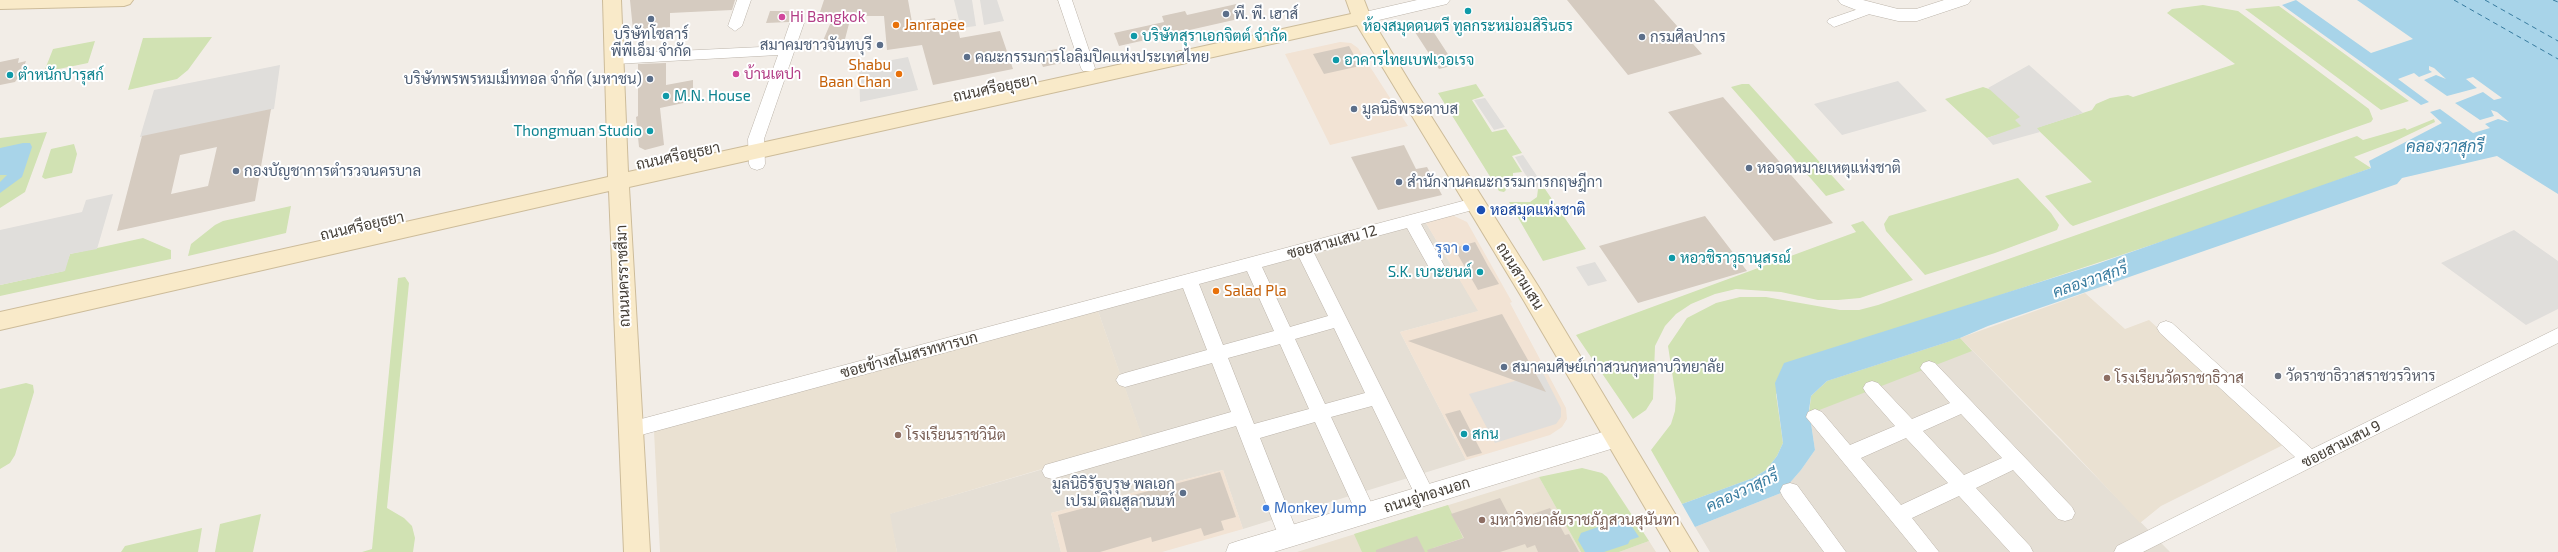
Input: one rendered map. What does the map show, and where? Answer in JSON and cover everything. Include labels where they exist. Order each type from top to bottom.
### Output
[{"type":"main road","points":[[0,4],[124,0]]},
{"type":"main road","name":"ถนนนครราชสีมา","points":[[612,0],[630,430],[637,552]]},
{"type":"main road","name":"ถนนศรีอยุธยา","points":[[0,335],[74,312],[354,248],[619,182],[756,151],[961,106],[1063,89],[1127,75],[1322,38],[1358,8]]},
{"type":"main road","name":"ถนนศรีอยุธยา","points":[[756,151],[961,106],[1088,68],[1149,59],[1226,42],[1358,8]]},
{"type":"main road","name":"ถนนสามเสน","points":[[1358,8],[1474,204],[1532,295],[1685,552]]},
{"type":"main road","name":"ถนนศรีอยุธยา","points":[[1226,42],[1341,22]]},
{"type":"main road","name":"ถนนศรีอยุธยา","points":[[1127,75],[1149,59]]},
{"type":"main road","name":"ถนนศรีอยุธยา","points":[[0,307],[476,208],[512,199],[619,182]]},
{"type":"main road","name":"ถนนศรีอยุธยา","points":[[354,248],[476,208]]},
{"type":"main road","name":"ถนนศรีอยุธยา","points":[[0,321],[74,312]]},
{"type":"street","points":[[735,26],[744,0]]},
{"type":"street","points":[[1064,0],[1088,68]]},
{"type":"street","name":"ถนนศรีอยุธยา","points":[[1358,8],[1441,0]]},
{"type":"street","points":[[1847,0],[1870,9],[1898,15],[1917,14],[1962,0]]},
{"type":"street","points":[[1834,22],[1870,9]]},
{"type":"street","points":[[756,151],[787,50],[797,23]]},
{"type":"street","points":[[615,59],[787,50]]},
{"type":"street","name":"ซอยสามเสน 12","points":[[1189,281],[1474,204]]},
{"type":"street","points":[[1411,221],[1438,269]]},
{"type":"street","points":[[1304,250],[1425,496]]},
{"type":"street","points":[[1252,264],[1366,513]]},
{"type":"street","points":[[1189,281],[1240,417],[1289,536]]},
{"type":"street","name":"ซอยข้างสโมสรทหารบก","points":[[630,430],[1189,281]]},
{"type":"street","points":[[1125,380],[1339,320]]},
{"type":"street","points":[[2166,328],[2310,459]]},
{"type":"street","name":"ซอยสามเสน 9","points":[[2124,552],[2558,335]]},
{"type":"street","points":[[1929,368],[2065,513]]},
{"type":"street","points":[[1872,388],[2023,552]]},
{"type":"street","points":[[1247,434],[1376,397]]},
{"type":"street","points":[[1847,455],[1910,430],[1964,405]]},
{"type":"street","points":[[1052,471],[1240,417]]},
{"type":"street","points":[[1816,417],[1929,552]]},
{"type":"street","name":"ถนนอู่ทองนอก","points":[[1238,552],[1616,438]]},
{"type":"street","points":[[1899,515],[2016,460]]},
{"type":"street","points":[[1790,491],[1836,552]]},
{"type":"shaded area","points":[[954,0],[972,0],[976,26],[961,28]]},
{"type":"shaded area","points":[[980,0],[997,0],[1004,21],[984,25]]},
{"type":"shaded area","name":"มูลนิธิพระดาบส","points":[[1340,42],[1351,43],[1358,48],[1408,126],[1330,145],[1285,54]]},
{"type":"shaded area","points":[[908,57],[918,90],[860,102],[859,66]]},
{"type":"shaded area","points":[[280,65],[274,109],[140,137],[154,90]]},
{"type":"shaded area","points":[[2029,65],[2083,113],[2037,128],[2040,132],[1993,145],[1987,138],[2021,126],[2015,120],[2020,117],[1988,88]]},
{"type":"shaded area","points":[[1898,81],[1927,111],[1842,135],[1814,104]]},
{"type":"shaded area","points":[[1485,98],[1505,127],[1494,130],[1474,100]]},
{"type":"shaded area","points":[[1523,155],[1545,188],[1536,187],[1525,174],[1515,157]]},
{"type":"shaded area","points":[[113,194],[97,249],[70,254],[65,271],[0,285],[0,230],[82,212],[86,200]]},
{"type":"shaded area","name":"สมาคมศิษย์เก่าสวนกุหลาบวิทยาลัย","points":[[1452,215],[1467,222],[1512,302],[1510,303],[1566,408],[1567,419],[1562,427],[1550,435],[1466,460],[1400,332],[1478,311],[1426,223]]},
{"type":"shaded area","points":[[1426,223],[1479,311],[1400,332],[1466,460],[1243,529],[1223,470],[1051,513],[1061,552],[897,552],[889,514],[1143,440],[1098,311]]},
{"type":"shaded area","points":[[2514,230],[2558,261],[2558,309],[2526,325],[2441,263]]},
{"type":"shaded area","points":[[1595,262],[1607,281],[1588,286],[1576,267]]},
{"type":"shaded area","name":"โรงเรียนวัดราชาธิวาส","points":[[2085,293],[2125,329],[2149,320],[2285,444],[2161,506],[2140,523],[2061,439],[1960,338]]},
{"type":"shaded area","name":"โรงเรียนราชวินิต","points":[[1098,311],[1143,439],[890,514],[897,552],[660,552],[654,431],[659,428]]},
{"type":"shaded area","points":[[1960,338],[2170,552],[1710,552],[1695,527],[1781,493],[1801,470],[1815,450],[1809,410],[1827,381]]},
{"type":"shaded area","points":[[1543,373],[1561,408],[1561,417],[1556,424],[1495,443],[1469,394]]},
{"type":"shaded area","name":"มูลนิธิรัฐบุรุษ พลเอก เปรม ติณสูลานนท์","points":[[1223,470],[1243,529],[1162,552],[1061,552],[1051,513]]},
{"type":"shaded area","name":"มหาวิทยาลัยราชภัฏสวนสุนันทา","points":[[1539,477],[1581,552],[1297,552]]},
{"type":"shaded area","name":"มหาวิทยาลัยราชภัฏสวนสุนันทา","points":[[1649,541],[1656,552],[1619,552]]},
{"type":"green space","points":[[2203,5],[2238,11],[2369,109],[2373,119],[2371,122],[2073,226],[2045,196],[2092,182],[2036,128],[2092,110],[2096,104],[2110,98],[2128,95],[2133,97],[2235,64],[2167,13],[2172,9]]},
{"type":"green space","points":[[2279,6],[2409,101],[2381,110],[2245,9]]},
{"type":"green space","points":[[212,37],[188,70],[177,79],[128,90],[143,38]]},
{"type":"green space","points":[[95,41],[88,63],[44,72],[53,49]]},
{"type":"green space","points":[[1476,84],[1484,96],[1472,100],[1492,132],[1506,129],[1522,153],[1512,156],[1522,172],[1513,173],[1513,178],[1503,184],[1506,190],[1504,192],[1499,191],[1438,93]]},
{"type":"green space","points":[[1749,84],[1845,190],[1826,196],[1731,87]]},
{"type":"green space","points":[[1983,87],[1992,90],[2021,117],[2022,127],[1987,138],[1945,99]]},
{"type":"green space","points":[[2434,119],[2435,122],[2391,143],[2354,157],[2371,168],[2245,214],[1934,317],[1830,349],[1776,394],[1783,443],[1777,456],[1766,470],[1753,478],[1682,504],[1651,450],[1671,424],[1675,411],[1676,398],[1668,346],[1687,318],[1716,303],[1740,297],[1766,297],[1840,310],[1859,310],[1878,305],[2357,136],[2363,140],[2405,128],[2407,130]]},
{"type":"green space","points":[[47,132],[25,192],[0,208],[0,138]]},
{"type":"green space","points":[[74,144],[77,154],[72,173],[45,179],[42,177],[51,149]]},
{"type":"green space","points":[[2018,178],[2051,213],[2059,225],[2057,230],[1995,253],[1925,275],[1886,231],[1884,224],[1889,216]]},
{"type":"green space","points":[[1538,189],[1545,189],[1586,249],[1543,261],[1509,202],[1530,202],[1537,197]]},
{"type":"green space","points":[[291,206],[286,233],[188,256],[191,244],[215,225],[223,221]]},
{"type":"green space","points":[[1863,221],[1913,280],[1860,298],[1818,300],[1781,292],[1736,289],[1715,294],[1691,304],[1676,314],[1665,326],[1655,346],[1653,399],[1646,410],[1633,419],[1576,335],[1856,232],[1851,225]]},
{"type":"green space","points":[[143,238],[171,250],[171,259],[0,296],[0,285],[64,271],[70,254]]},
{"type":"green space","points":[[405,277],[409,283],[387,508],[404,518],[412,526],[415,538],[413,552],[362,552],[372,549],[398,278]]},
{"type":"green space","points":[[1960,338],[1972,351],[1809,414],[1811,396],[1827,381]]},
{"type":"green space","points":[[26,383],[33,385],[34,392],[15,455],[10,463],[0,469],[0,389]]},
{"type":"green space","points":[[1582,468],[1602,473],[1607,477],[1649,541],[1619,552],[1581,552],[1539,477]]},
{"type":"green space","points":[[1448,505],[1463,538],[1433,548],[1435,552],[1362,552],[1354,534]]},
{"type":"green space","points":[[261,514],[253,552],[215,552],[220,524]]},
{"type":"green space","points":[[202,528],[198,552],[121,552],[125,546]]},
{"type":"water","name":"คลองวาสุกรี","points":[[2296,0],[2371,53],[2413,39],[2357,0],[2558,0],[2558,194],[2497,156],[2402,178],[2397,184],[1988,326],[1960,338],[1827,381],[1811,396],[1809,410],[1815,450],[1801,470],[1781,493],[1695,527],[1682,504],[1753,478],[1766,470],[1777,456],[1783,443],[1775,383],[1784,363],[2097,264],[2371,168],[2369,161],[2442,123],[2430,112],[2440,109],[2473,133],[2490,128],[2485,124],[2498,119],[2509,122],[2497,112],[2491,110],[2494,116],[2480,120],[2455,103],[2483,92],[2494,100],[2502,98],[2473,77],[2466,79],[2477,88],[2447,96],[2424,80],[2436,75],[2446,79],[2434,68],[2429,66],[2429,70],[2432,72],[2419,77],[2414,73],[2398,79],[2429,102],[2421,105],[2282,5]]},
{"type":"water","points":[[30,143],[32,147],[22,177],[0,193],[0,182],[7,175],[0,175],[0,148]]},
{"type":"water","points":[[1621,519],[1627,519],[1639,537],[1630,540],[1628,544],[1604,552],[1585,552],[1578,540],[1581,533]]},
{"type":"building","points":[[630,0],[735,0],[732,10],[670,13],[670,27],[633,30]]},
{"type":"building","points":[[824,0],[908,0],[912,22],[935,18],[936,22],[956,19],[960,38],[1000,31],[1013,69],[933,85],[922,45],[887,50],[884,16],[851,16],[844,43],[822,43],[834,15],[819,15]]},
{"type":"building","name":"กรมศิลปากร","points":[[1567,0],[1654,0],[1702,54],[1628,75]]},
{"type":"building","points":[[1241,3],[1247,17],[1119,46],[1114,33],[1164,22],[1162,16],[1185,11],[1187,15]]},
{"type":"building","name":"Hi Bangkok","points":[[770,11],[797,11],[795,18],[789,22],[766,23]]},
{"type":"building","points":[[1429,25],[1455,65],[1439,69],[1413,29]]},
{"type":"building","name":"อาคารไทยเบฟเวอเรจ","points":[[1349,46],[1360,66],[1324,74],[1313,54]]},
{"type":"building","points":[[1061,48],[1066,62],[1043,67],[1037,53]]},
{"type":"building","name":"ตำหนักปารุสก์","points":[[19,58],[18,63],[26,61],[20,78],[15,82],[0,85],[0,62]]},
{"type":"building","points":[[666,63],[666,85],[693,80],[693,101],[660,108],[664,145],[645,150],[639,147],[636,117],[638,116],[638,64]]},
{"type":"building","name":"หอจดหมายเหตุแห่งชาติ","points":[[1723,97],[1833,223],[1774,241],[1668,112]]},
{"type":"building","name":"กองบัญชาการตำรวจนครบาล","points":[[271,109],[255,201],[117,231],[142,136]],"holes":[[[217,147],[208,186],[171,194],[180,155]]]},
{"type":"building","name":"สำนักงานคณะกรรมการกฤษฎีกา","points":[[1404,145],[1416,169],[1427,167],[1442,195],[1378,210],[1351,157]]},
{"type":"building","name":"หอวชิราวุธานุสรณ์","points":[[1705,216],[1747,271],[1638,303],[1599,246]]},
{"type":"building","points":[[1475,242],[1499,284],[1478,290],[1454,248]]},
{"type":"building","name":"สมาคมศิษย์เก่าสวนกุหลาบวิทยาลัย","points":[[1502,314],[1546,392],[1408,341]]},
{"type":"building","name":"สกน","points":[[1460,410],[1482,453],[1467,457],[1445,414]]},
{"type":"building","name":"มูลนิธิรัฐบุรุษ พลเอก เปรม ติณสูลานนท์","points":[[1220,472],[1236,517],[1221,521],[1224,530],[1204,536],[1201,528],[1152,542],[1151,537],[1100,552],[1067,552],[1058,515]]},
{"type":"building","points":[[1500,498],[1512,521],[1550,508],[1565,535],[1569,534],[1579,552],[1538,552],[1535,545],[1527,548],[1525,544],[1500,552],[1428,552],[1427,550],[1464,538],[1451,514]]},
{"type":"building","points":[[1417,536],[1425,552],[1376,552],[1376,550]]},
{"type":"ferry route","points":[[2454,0],[2558,59]]},
{"type":"ferry route","points":[[2485,0],[2558,41]]},
{"type":"ferry route","points":[[2553,0],[2558,2]]},
{"type":"place","name":"ห้องสมุดดนตรี ทูลกระหม่อมสิรินธร","points":[[1468,11]]},
{"type":"place","name":"พี. พี. เฮาส์","points":[[1226,14]]},
{"type":"place","name":"Hi Bangkok","points":[[782,17]]},
{"type":"place","name":"บริษัทโซลาร์ พีพีเอ็ม จำกัด","points":[[651,19]]},
{"type":"place","name":"Janrapee","points":[[896,25]]},
{"type":"place","name":"บริษัทสุราเอกจิตต์ จำกัด","points":[[1134,36]]},
{"type":"place","name":"กรมศิลปากร","points":[[1642,37]]},
{"type":"place","name":"สมาคมชาวจันทบุรี","points":[[880,45]]},
{"type":"place","name":"คณะกรรมการโอลิมปิคแห่งประเทศไทย","points":[[967,57]]},
{"type":"place","name":"อาคารไทยเบฟเวอเรจ","points":[[1336,60]]},
{"type":"place","name":"บ้านเตปา","points":[[736,74]]},
{"type":"place","name":"Shabu Baan Chan","points":[[899,74]]},
{"type":"place","name":"ตำหนักปารุสก์","points":[[10,75]]},
{"type":"place","name":"บริษัทพรพรหมเม็ททอล จำกัด (มหาชน)","points":[[650,79]]},
{"type":"place","name":"M.N. House","points":[[666,96]]},
{"type":"place","name":"มูลนิธิพระดาบส","points":[[1354,109]]},
{"type":"place","name":"Thongmuan Studio","points":[[650,131]]},
{"type":"place","name":"หอจดหมายเหตุแห่งชาติ","points":[[1749,168]]},
{"type":"place","name":"กองบัญชาการตำรวจนครบาล","points":[[236,171]]},
{"type":"place","name":"สำนักงานคณะกรรมการกฤษฎีกา","points":[[1399,182]]},
{"type":"place","name":"หอสมุดแห่งชาติ","points":[[1481,210]]},
{"type":"place","name":"รุจา","points":[[1466,248]]},
{"type":"place","name":"หอวชิราวุธานุสรณ์","points":[[1672,258]]},
{"type":"place","name":"S.K. เบาะยนต์","points":[[1480,272]]},
{"type":"place","name":"Salad Pla","points":[[1216,291]]},
{"type":"place","name":"สมาคมศิษย์เก่าสวนกุหลาบวิทยาลัย","points":[[1504,367]]},
{"type":"place","name":"วัดราชาธิวาสราชวรวิหาร","points":[[2278,376]]},
{"type":"place","name":"โรงเรียนวัดราชาธิวาส","points":[[2107,378]]},
{"type":"place","name":"สกน","points":[[1464,434]]},
{"type":"place","name":"โรงเรียนราชวินิต","points":[[898,435]]},
{"type":"place","name":"มูลนิธิรัฐบุรุษ พลเอก เปรม ติณสูลานนท์","points":[[1183,493]]},
{"type":"place","name":"Monkey Jump","points":[[1266,508]]},
{"type":"place","name":"มหาวิทยาลัยราชภัฏสวนสุนันทา","points":[[1482,520]]}]
